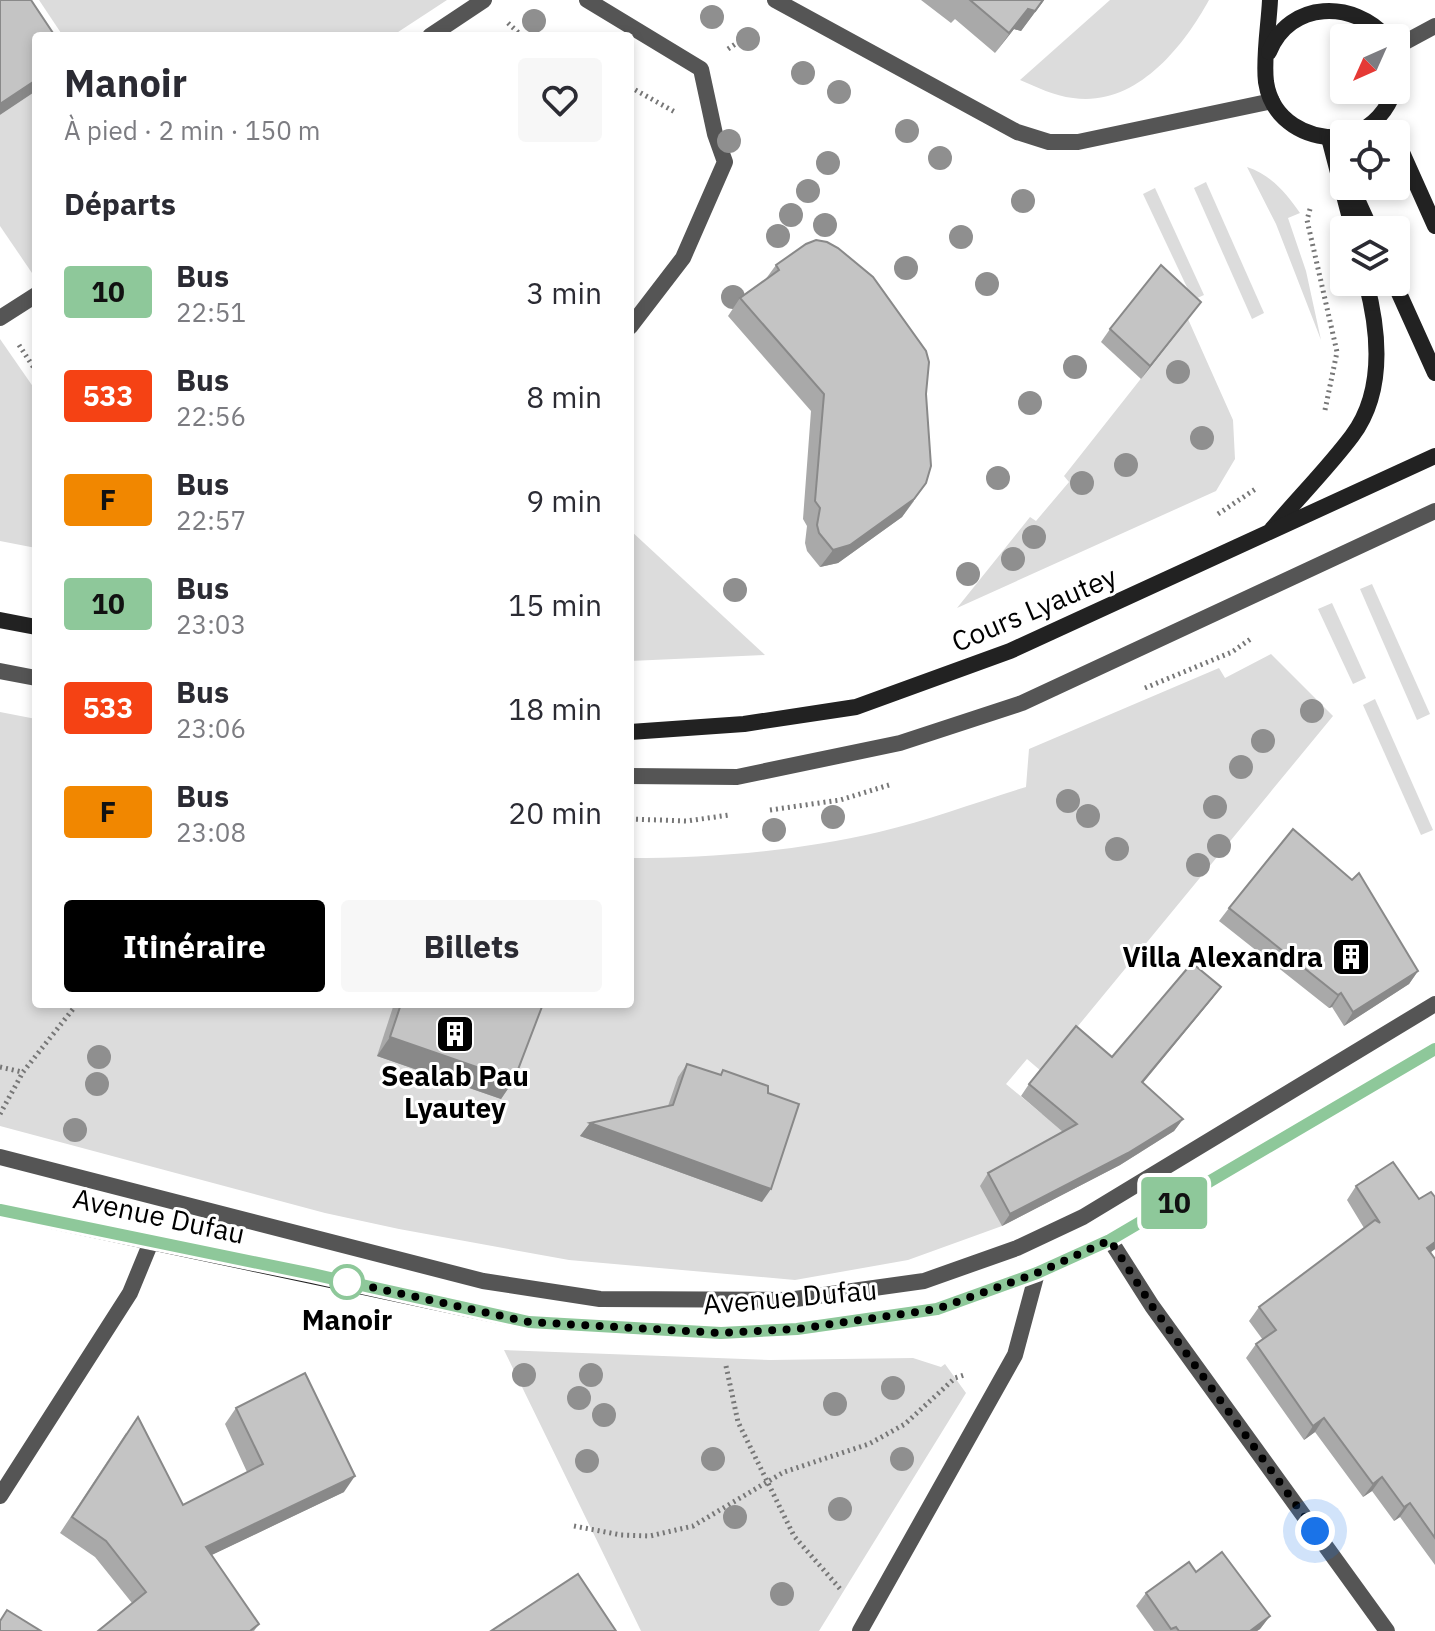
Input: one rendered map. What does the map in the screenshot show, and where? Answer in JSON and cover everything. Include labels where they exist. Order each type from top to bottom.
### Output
[{"type":"main road","points":[[1270,0],[1266,80],[1272,101],[1282,116],[1295,127],[1312,135],[1330,137]]},
{"type":"main road","points":[[1359,0],[1367,18]]},
{"type":"main road","points":[[1267,57],[1275,38],[1289,22],[1307,11],[1328,6],[1349,9],[1373,24]]},
{"type":"main road","points":[[1376,120],[1388,104]]},
{"type":"main road","points":[[1384,112],[1388,120]]},
{"type":"main road","points":[[1410,170],[1435,226]]},
{"type":"main road","points":[[1268,533],[1354,434],[1371,395],[1377,354],[1370,296]]},
{"type":"main road","points":[[1400,296],[1435,373]]},
{"type":"main road","name":"Cours Lyautey","points":[[634,732],[744,724],[856,707],[1010,651],[1435,456]]},
{"type":"main road","points":[[0,620],[32,626]]},
{"type":"main road","name":"Avenue Dufau","points":[[0,1210],[529,1322],[721,1333],[797,1329],[937,1309],[1037,1273],[1110,1240],[1435,1049]]},
{"type":"street","points":[[436,32],[484,0]]},
{"type":"street","points":[[587,0],[701,69],[715,134],[725,162],[683,258],[634,322]]},
{"type":"street","points":[[781,4],[1017,132],[1049,142],[1078,142],[1272,101]]},
{"type":"street","points":[[1410,39],[1435,26]]},
{"type":"street","points":[[0,318],[32,298]]},
{"type":"street","points":[[634,776],[737,777],[914,739],[1022,703],[1435,511]]},
{"type":"street","points":[[0,671],[32,677]]},
{"type":"street","points":[[0,1157],[483,1281],[600,1299],[788,1300],[924,1281],[1017,1248],[1083,1217],[1435,1004]]},
{"type":"street","points":[[1110,1240],[1152,1306],[1387,1631]]},
{"type":"street","points":[[0,1496],[130,1293],[151,1242]]},
{"type":"street","points":[[863,1624],[1015,1355],[1037,1273]]},
{"type":"path","points":[[701,69],[781,4]]},
{"type":"path","points":[[1311,206],[1307,220],[1337,352],[1324,415]]},
{"type":"path","points":[[1209,520],[1267,482]]},
{"type":"path","points":[[0,1114],[23,1072],[74,1008]]},
{"type":"path","points":[[0,1067],[23,1072]]},
{"type":"path","points":[[721,1333],[738,1422],[766,1482],[794,1536],[863,1624]]},
{"type":"path","points":[[574,1526],[621,1535],[650,1536],[693,1526],[784,1472],[869,1444],[905,1424],[955,1378],[1015,1355]]},
{"type":"shaded area","points":[[39,0],[447,0],[398,32],[60,32]]},
{"type":"shaded area","points":[[1110,0],[1209,0],[1170,55],[1136,84],[1117,93],[1096,98],[1073,98],[1020,80]]},
{"type":"shaded area","points":[[32,94],[32,273],[0,226],[0,115]]},
{"type":"shaded area","points":[[1247,167],[1263,174],[1277,186],[1300,213],[1288,218],[1306,271],[1321,340],[1276,224]]},
{"type":"shaded area","points":[[1206,182],[1264,313],[1252,319],[1194,188]]},
{"type":"shaded area","points":[[1155,188],[1204,295],[1193,300],[1143,194]]},
{"type":"shaded area","points":[[1188,319],[1233,420],[1235,459],[1216,491],[957,608],[1030,517],[1036,521],[1069,482],[1064,476]]},
{"type":"shaded area","points":[[0,339],[32,385],[32,547],[0,541]]},
{"type":"shaded area","points":[[634,534],[765,655],[634,661]]},
{"type":"shaded area","points":[[1372,584],[1430,714],[1417,720],[1360,589]]},
{"type":"shaded area","points":[[1332,603],[1366,678],[1353,684],[1318,609]]},
{"type":"shaded area","points":[[1271,654],[1333,716],[1041,1071],[1027,1059],[1006,1084],[1042,1114],[1064,1088],[1141,1152],[1113,1168],[1090,1125],[1002,1226],[908,1260],[795,1280],[569,1260],[325,1213],[0,1126],[0,712],[32,718],[32,1008],[634,1008],[634,858],[693,857],[787,849],[879,832],[953,811],[1026,787],[1029,749],[1219,668],[1225,678]]},
{"type":"shaded area","points":[[1375,699],[1433,830],[1421,835],[1363,705]]},
{"type":"shaded area","points":[[504,1350],[770,1360],[913,1358],[941,1367],[945,1364],[966,1393],[819,1631],[641,1631]]},
{"type":"building","points":[[0,0],[31,0],[52,32],[32,32],[32,83],[0,104]]},
{"type":"building","points":[[970,0],[1043,0],[1035,11],[1028,9],[1009,33]]},
{"type":"building","points":[[816,240],[838,248],[873,277],[926,351],[929,362],[926,394],[931,466],[926,483],[914,499],[850,545],[833,550],[819,533],[820,508],[815,501],[824,394],[740,298],[779,270],[776,265]]},
{"type":"building","points":[[1161,265],[1201,302],[1150,366],[1110,329]]},
{"type":"building","points":[[1293,829],[1352,880],[1359,873],[1418,971],[1353,1012],[1341,993],[1338,995],[1229,908]]},
{"type":"building","points":[[1192,963],[1221,987],[1142,1082],[1183,1119],[1128,1153],[1010,1214],[988,1173],[1077,1124],[1029,1084],[1076,1026],[1112,1057]]},
{"type":"building","name":"Sealab Pau Lyautey","points":[[400,1008],[541,1008],[514,1080],[390,1037]]},
{"type":"building","points":[[687,1064],[721,1075],[723,1070],[768,1086],[768,1093],[799,1104],[771,1189],[590,1123],[673,1105]]},
{"type":"building","points":[[1393,1162],[1419,1199],[1431,1192],[1435,1197],[1435,1242],[1427,1248],[1435,1259],[1435,1538],[1410,1503],[1404,1507],[1382,1477],[1373,1484],[1324,1418],[1313,1426],[1256,1344],[1276,1330],[1259,1307],[1375,1220],[1380,1223],[1356,1186]]},
{"type":"building","points":[[305,1373],[355,1476],[206,1547],[259,1624],[250,1631],[98,1631],[146,1592],[106,1541],[72,1517],[138,1417],[183,1505],[263,1464],[236,1408]]},
{"type":"building","points":[[1222,1552],[1270,1616],[1250,1631],[1171,1629],[1146,1593],[1189,1562],[1196,1572]]},
{"type":"building","points":[[578,1574],[616,1631],[491,1631]]},
{"type":"building","points":[[7,1610],[41,1631],[0,1631],[0,1621]]},
{"type":"bus line","name":"10","points":[[0,1210],[529,1322],[721,1333],[797,1329],[937,1309],[1037,1273],[1110,1240],[1435,1049]]},
{"type":"place","name":"Villa Alexandra","points":[[1351,957]]},
{"type":"place","name":"Sealab Pau Lyautey","points":[[455,1034]]},
{"type":"place","name":"Manoir","points":[[347,1282]]},
{"type":"route","points":[[347,1282],[339,1280],[529,1322],[721,1333],[797,1329],[937,1309],[1037,1273],[1110,1240],[1152,1306],[1315,1531]]}]
